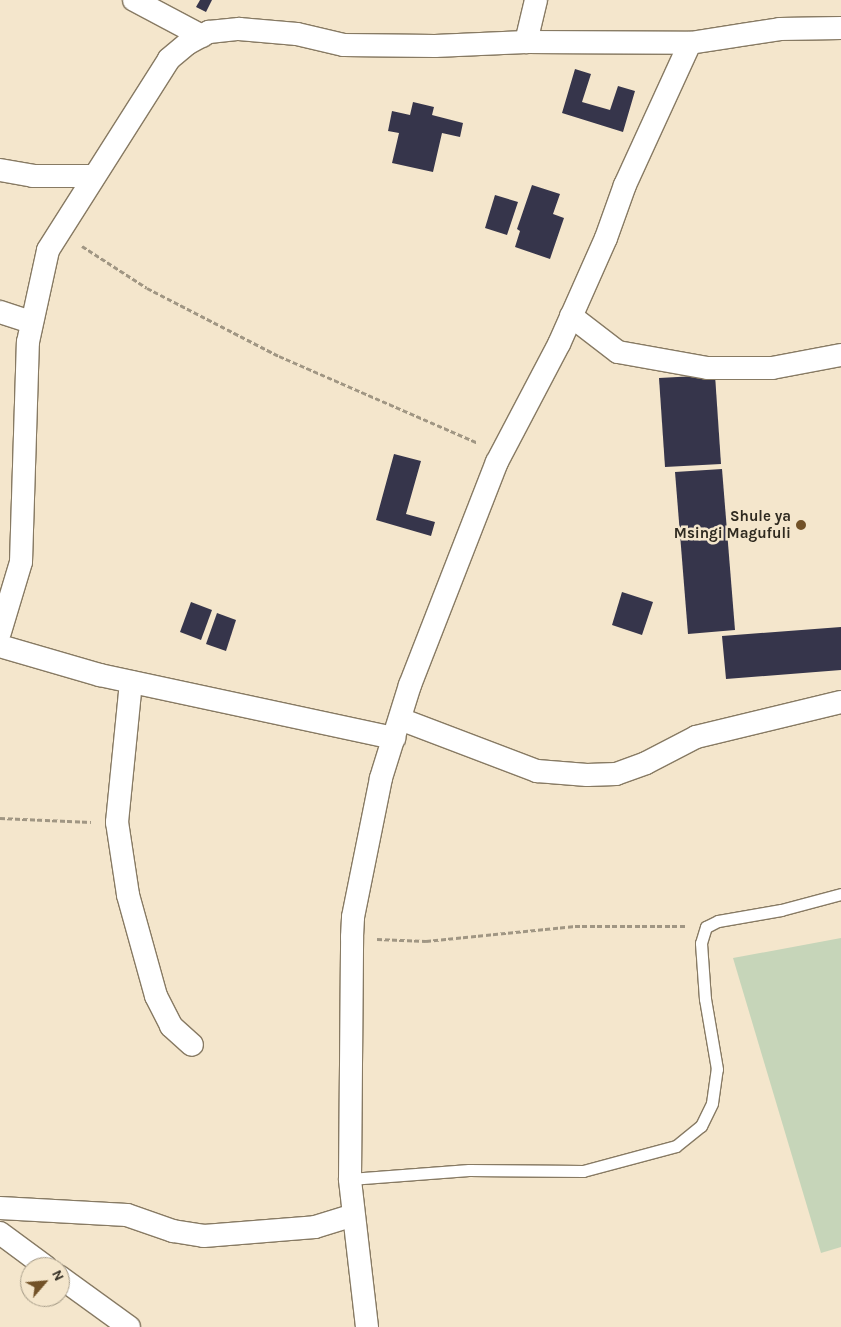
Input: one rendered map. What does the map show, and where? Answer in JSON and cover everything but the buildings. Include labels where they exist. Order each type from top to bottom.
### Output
[{"type":"street","points":[[134,0],[177,10],[202,36]]},
{"type":"street","points":[[526,42],[536,0]]},
{"type":"street","points":[[0,632],[7,585],[21,562],[28,342],[48,250],[93,176],[169,59],[202,36],[239,29],[297,34],[344,45],[434,46],[526,42],[690,43],[780,29],[841,28]]},
{"type":"street","points":[[367,1327],[352,1216],[350,1179],[352,937],[353,917],[382,778],[397,728],[459,553],[502,452],[571,316],[632,167],[690,43]]},
{"type":"street","points":[[0,170],[33,176],[93,176]]},
{"type":"street","points":[[0,312],[31,322]]},
{"type":"street","points":[[571,316],[618,352],[708,368],[772,368],[841,355]]},
{"type":"street","points":[[0,646],[131,682],[397,728],[537,771],[586,775],[616,774],[646,763],[696,738],[841,702]]},
{"type":"street","points":[[131,682],[117,822],[128,895],[156,996],[171,1026],[192,1045]]},
{"type":"street","points":[[0,1208],[127,1215],[173,1231],[204,1236],[315,1227],[352,1216]]},
{"type":"street","points":[[0,1233],[32,1257]]},
{"type":"street","points":[[70,1284],[129,1327]]},
{"type":"lane","points":[[350,1179],[469,1170],[583,1171],[676,1146],[701,1126],[712,1103],[717,1069],[705,999],[701,943],[706,927],[718,921],[780,910],[841,894]]},
{"type":"path","points":[[59,232],[148,288],[278,356],[449,433],[502,452]]},
{"type":"path","points":[[0,818],[117,822]]},
{"type":"path","points":[[352,937],[426,941],[575,926],[666,924],[706,927]]},
{"type":"green space","points":[[841,938],[841,1247],[821,1253],[733,958]]},
{"type":"place","name":"Shule ya Msingi Magufuli","points":[[801,525]]}]
